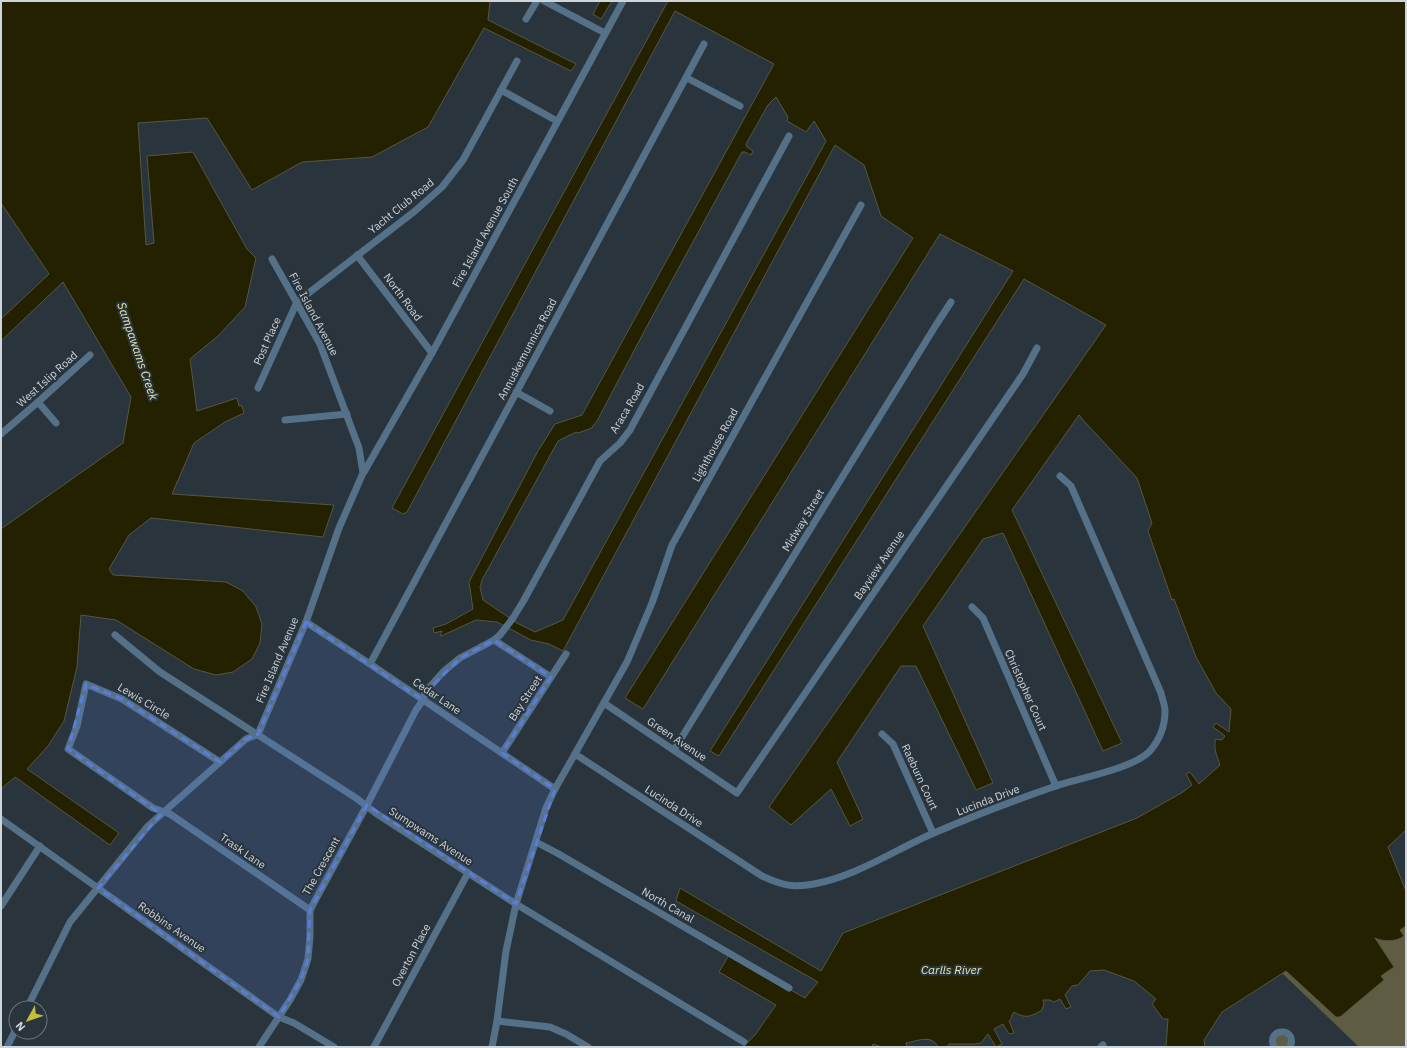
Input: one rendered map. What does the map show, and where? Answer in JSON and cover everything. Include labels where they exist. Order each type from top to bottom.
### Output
[{"type":"street","points":[[526,19],[536,1]]},
{"type":"street","points":[[544,1],[605,34]]},
{"type":"street","name":"Fire Island Avenue South","points":[[363,472],[432,353],[623,1]]},
{"type":"street","name":"Annuskemunnica Road","points":[[370,664],[704,44]]},
{"type":"street","name":"Yacht Club Road","points":[[297,302],[415,211],[442,187],[463,160],[517,61]]},
{"type":"street","points":[[687,78],[740,106]]},
{"type":"street","points":[[501,90],[557,121]]},
{"type":"street","name":"Araca Road","points":[[423,700],[425,692],[444,671],[460,658],[494,640],[506,628],[513,618],[600,461],[620,443],[630,430],[789,136]]},
{"type":"street","name":"Lighthouse Road","points":[[604,703],[627,662],[641,630],[672,545],[861,205]]},
{"type":"street","name":"North Road","points":[[357,255],[432,353]]},
{"type":"street","name":"Fire Island Avenue","points":[[258,734],[306,622],[339,528],[363,472],[359,448],[320,344],[272,259]]},
{"type":"street","name":"Post Place","points":[[258,388],[297,302]]},
{"type":"street","name":"Midway Street","points":[[674,750],[951,302]]},
{"type":"street","name":"Bayview Avenue","points":[[737,793],[1023,374],[1037,348]]},
{"type":"street","name":"West Islip Road","points":[[1,434],[90,355]]},
{"type":"street","points":[[516,392],[550,411]]},
{"type":"street","points":[[38,402],[56,423]]},
{"type":"street","points":[[285,420],[347,414]]},
{"type":"street","name":"Lucinda Drive","points":[[575,754],[762,876],[780,884],[795,886],[814,884],[836,879],[862,869],[933,833],[1056,786],[1137,761],[1158,741],[1163,725],[1165,709],[1161,693],[1071,486],[1060,476]]},
{"type":"street","name":"Christopher Court","points":[[972,607],[983,618],[1056,786]]},
{"type":"street","name":"Cedar Lane","points":[[306,622],[555,789]]},
{"type":"street","name":"Sumpwams Avenue","points":[[115,635],[160,672],[258,734],[468,873],[516,904],[744,1042]]},
{"type":"street","points":[[494,640],[551,678]]},
{"type":"street","name":"Bay Street","points":[[502,753],[566,654]]},
{"type":"street","name":"Lewis Circle","points":[[163,812],[153,808],[68,749],[77,726],[86,684],[122,699],[220,762]]},
{"type":"street","name":"The Crescent","points":[[259,1047],[290,1000],[301,980],[308,959],[310,910],[367,806],[416,710],[423,700]]},
{"type":"street","points":[[492,1047],[506,951],[516,904],[546,808],[555,789],[604,703]]},
{"type":"street","name":"Green Avenue","points":[[604,703],[737,793]]},
{"type":"street","points":[[30,1000],[70,922],[148,826],[246,739],[258,734]]},
{"type":"street","name":"Raeburn Court","points":[[882,734],[892,744],[933,833]]},
{"type":"street","name":"Trask Lane","points":[[163,812],[170,814],[310,910]]},
{"type":"street","name":"Robbins Avenue","points":[[1,819],[279,1017],[294,1023],[334,1047]]},
{"type":"street","name":"North Canal","points":[[536,842],[789,988]]},
{"type":"street","points":[[1,906],[40,846]]},
{"type":"street","name":"Overton Place","points":[[374,1047],[468,873]]},
{"type":"street","points":[[497,1021],[550,1027],[566,1034],[588,1047]]},
{"type":"street","points":[[1274,1047],[1272,1044],[1273,1037],[1281,1032],[1288,1033],[1290,1035],[1292,1042],[1290,1047]]},
{"type":"highlighted area","points":[[306,622],[420,698],[460,658],[494,640],[551,677],[502,753],[555,789],[516,904],[367,805],[310,910],[308,959],[301,980],[279,1017],[98,888],[161,814],[68,749],[86,684],[122,699],[220,762],[246,739],[258,734]]},
{"type":"shaded area","points":[[1406,920],[1406,1047],[1359,1047],[1282,973],[1286,970],[1336,1017],[1384,980],[1381,976],[1375,937]]},
{"type":"shaded area","points":[[1276,1035],[1289,1036],[1289,1047],[1275,1047]]},
{"type":"water","name":"Sampawams Creek","points":[[1,1],[490,1],[488,20],[576,64],[571,71],[484,28],[428,127],[372,157],[302,162],[252,190],[207,118],[138,123],[146,245],[154,243],[147,156],[193,152],[247,249],[256,258],[245,307],[218,336],[190,359],[197,411],[237,398],[239,406],[242,406],[244,413],[225,422],[194,443],[172,494],[334,505],[323,537],[151,518],[129,535],[109,569],[113,575],[226,582],[243,591],[256,607],[262,624],[260,643],[252,659],[233,672],[216,675],[194,669],[116,620],[81,615],[77,667],[64,721],[48,746],[27,769],[119,833],[110,845],[15,777],[1,789],[1,529],[123,443],[131,397],[63,282],[1,341],[1,319],[49,274],[1,203]]},
{"type":"water","points":[[600,1],[612,1],[601,19],[593,14]]},
{"type":"water","name":"Carlls River","points":[[668,1],[1406,1],[1406,830],[1388,847],[1406,891],[1406,926],[1400,930],[1404,936],[1401,938],[1386,941],[1375,938],[1394,967],[1381,976],[1384,980],[1340,1017],[1336,1017],[1286,971],[1222,1012],[1204,1040],[1205,1047],[1166,1047],[1168,1019],[1163,1019],[1152,1004],[1156,999],[1134,981],[1104,970],[1090,971],[1078,985],[1072,986],[1065,995],[1071,1007],[1066,1009],[1060,999],[1054,1002],[1050,1000],[1043,1000],[1044,1004],[1042,1010],[1034,1014],[1022,1016],[1014,1012],[1009,1021],[1014,1033],[1009,1034],[1003,1024],[994,1029],[1002,1044],[996,1047],[988,1034],[981,1043],[949,1044],[946,1047],[938,1047],[932,1041],[924,1039],[906,1043],[907,1047],[882,1047],[873,1044],[872,1047],[743,1047],[755,1035],[776,1005],[719,972],[729,955],[805,998],[818,982],[676,901],[680,888],[821,971],[843,933],[1137,818],[1183,792],[1192,785],[1186,774],[1190,772],[1199,784],[1220,765],[1215,750],[1215,739],[1222,740],[1225,736],[1213,727],[1216,723],[1229,732],[1231,709],[1216,693],[1196,657],[1174,599],[1172,600],[1148,531],[1152,523],[1137,478],[1079,415],[1012,510],[1122,743],[1103,751],[1003,533],[983,539],[923,626],[993,783],[976,790],[916,666],[901,666],[837,762],[863,819],[850,826],[831,789],[791,825],[769,807],[1106,325],[1024,279],[719,756],[710,751],[1013,271],[940,234],[643,709],[625,698],[913,238],[881,216],[864,165],[835,145],[563,651],[549,644],[531,640],[497,622],[476,620],[441,636],[442,631],[434,633],[433,628],[446,624],[473,609],[469,582],[538,451],[555,424],[582,415],[774,64],[675,11],[407,512],[403,514],[392,508]],"holes":[[[776,97],[788,117],[787,121],[806,132],[814,121],[826,141],[563,620],[535,632],[517,623],[483,600],[480,587],[482,580],[558,441],[576,432],[578,433],[592,428],[597,421],[742,152],[751,155],[753,151],[747,147],[746,144],[768,105]]]}]
